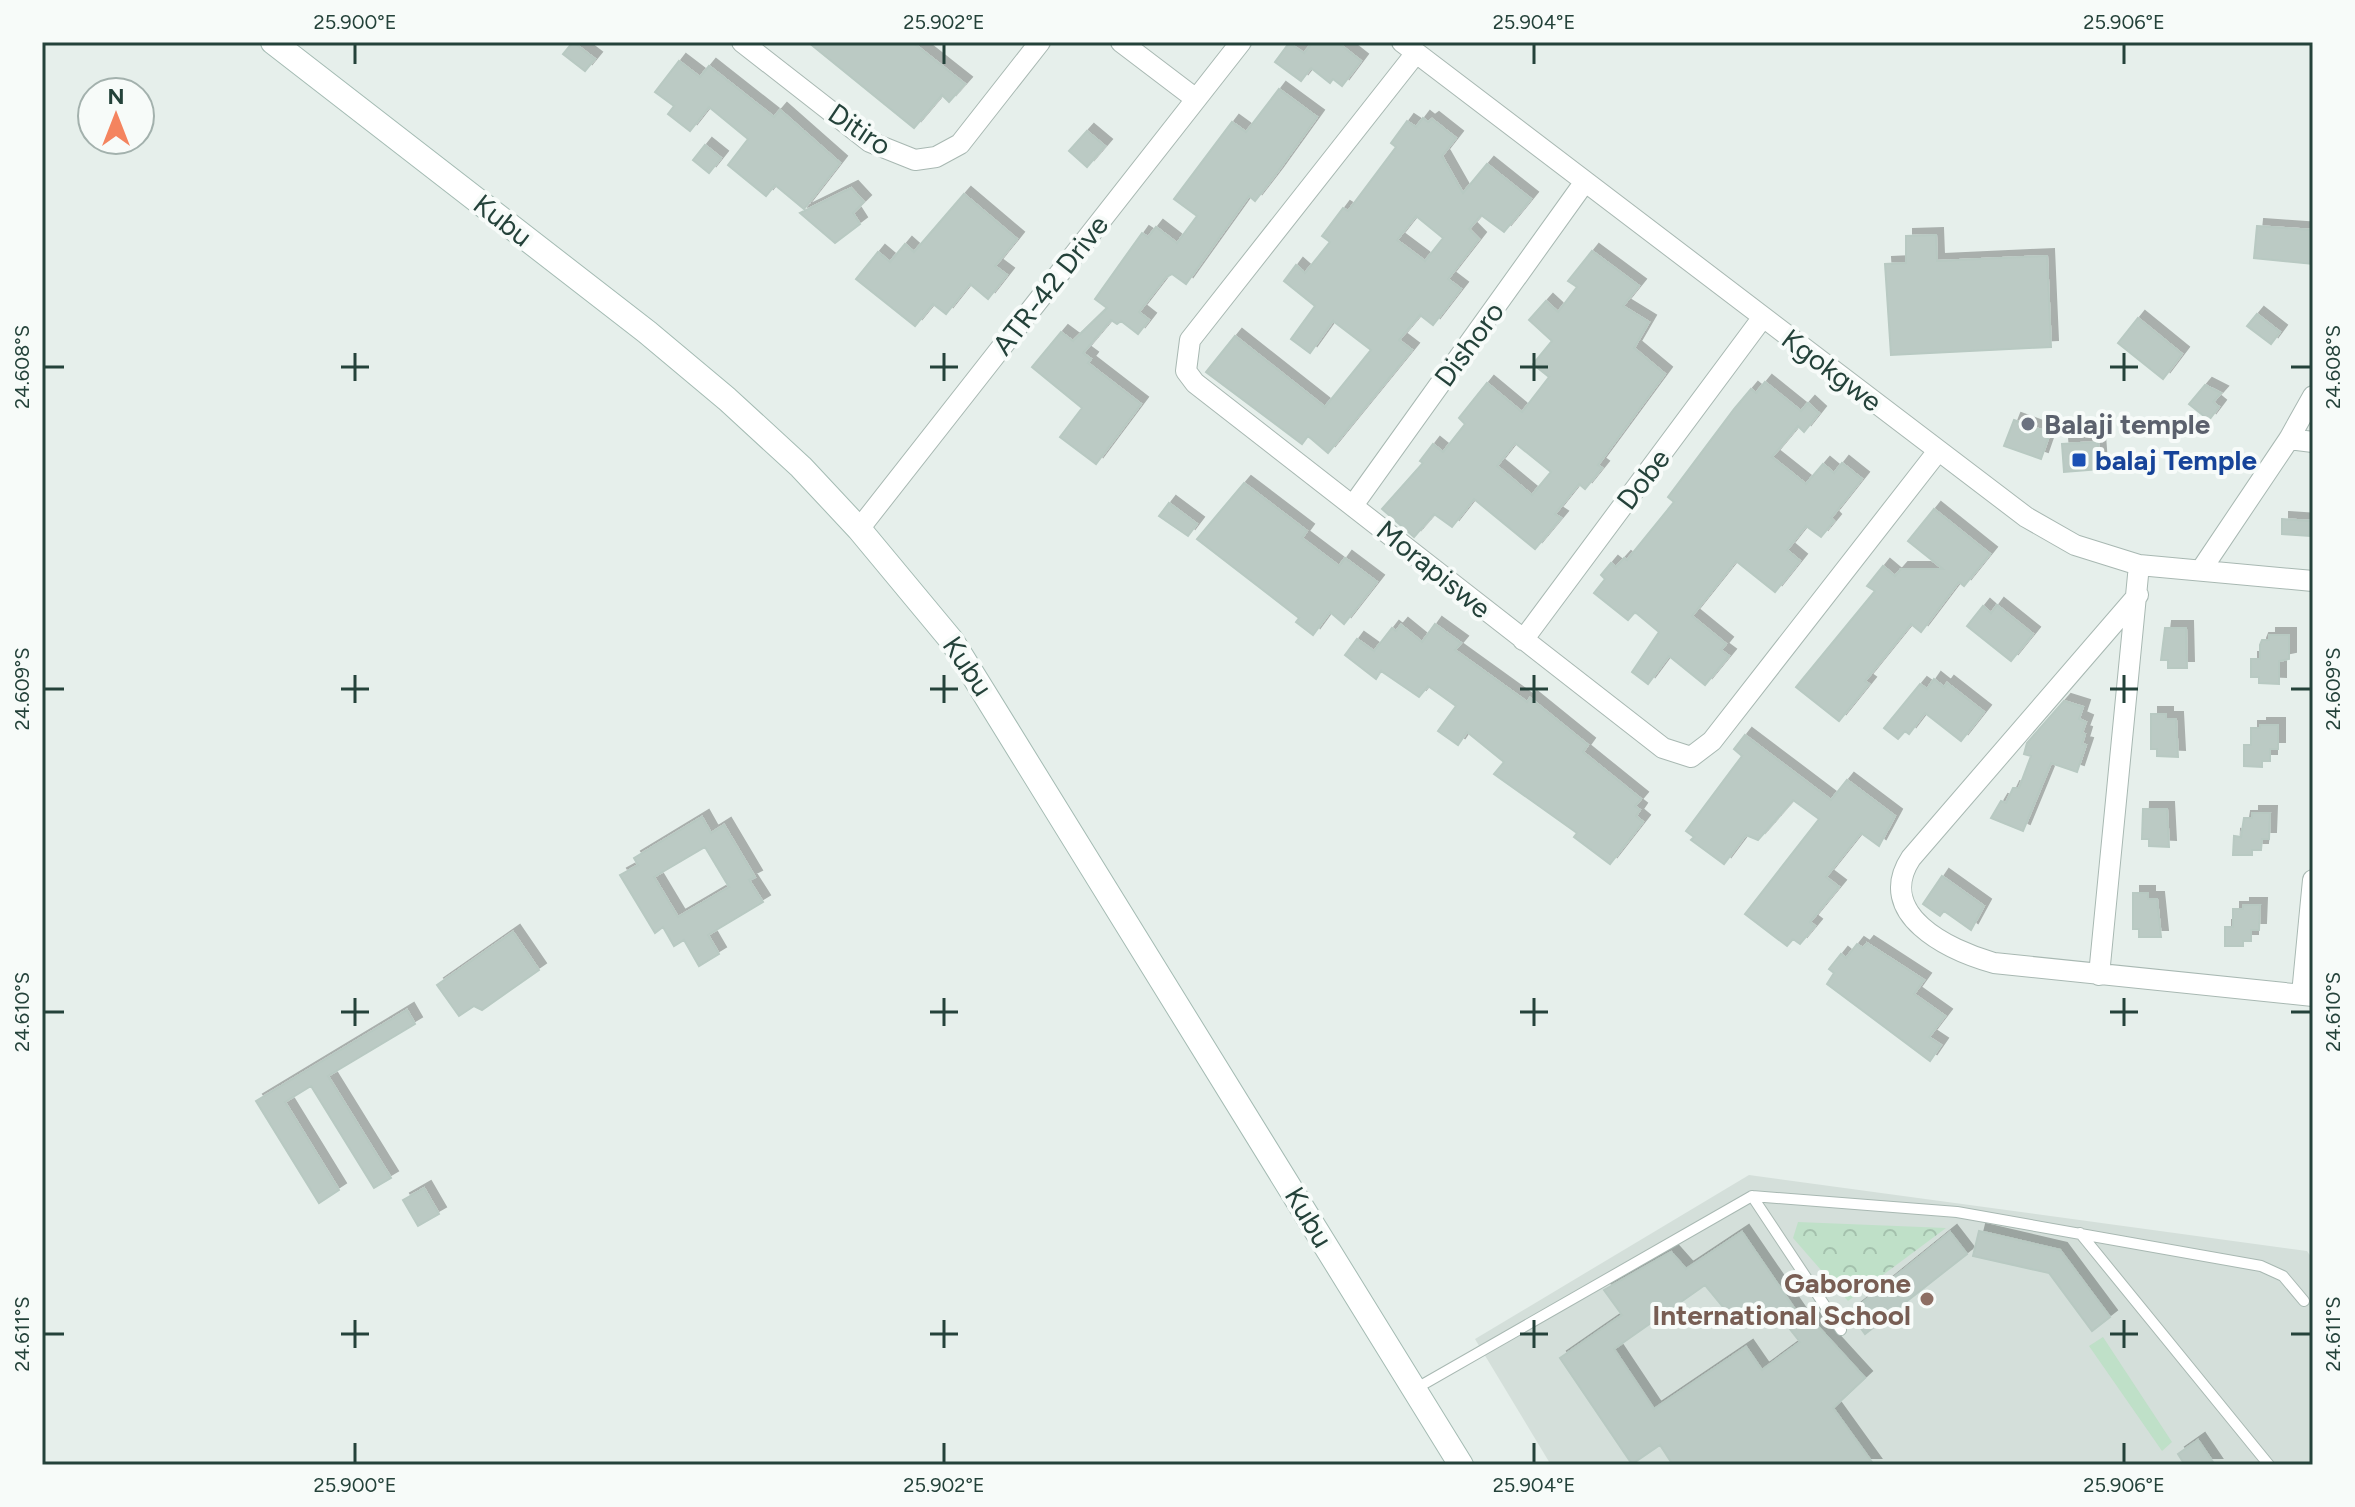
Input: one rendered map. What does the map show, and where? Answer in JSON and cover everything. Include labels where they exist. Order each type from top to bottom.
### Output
[{"type":"main road","name":"Kubu","points":[[273,42],[647,332],[801,467],[927,608],[969,666],[1461,1465]]},
{"type":"street","name":"Ditiro","points":[[742,42],[870,142],[915,160],[936,157],[960,144],[1040,42]]},
{"type":"street","points":[[1121,42],[1196,99]]},
{"type":"street","name":"ATR-42 Drive","points":[[859,529],[1241,42]]},
{"type":"street","name":"Kgokgwe","points":[[1409,47],[2026,517],[2075,545],[2139,565],[2313,581]]},
{"type":"street","name":"Morapiswe","points":[[1409,47],[1186,349],[1186,371],[1195,383],[1663,748],[1691,757],[1712,741],[1938,451]]},
{"type":"street","name":"Dishoro","points":[[1354,504],[1584,183]]},
{"type":"street","name":"Dobe","points":[[1523,640],[1763,317]]},
{"type":"street","points":[[2201,570],[2289,439],[2313,396]]},
{"type":"street","points":[[2289,439],[2313,442]]},
{"type":"street","points":[[2099,975],[2139,565]]},
{"type":"street","points":[[2138,595],[1901,873],[1900,894],[1911,918],[1968,955],[1994,963],[2308,995],[2313,880]]},
{"type":"lane","points":[[1415,1389],[1752,1196],[1957,1212],[2261,1266],[2283,1276],[2304,1301]]},
{"type":"lane","points":[[1752,1196],[1841,1330]]},
{"type":"lane","points":[[2080,1233],[2269,1465]]},
{"type":"shaded area","name":"Gaborone International School","points":[[1749,1175],[2307,1251],[2313,1260],[2313,1465],[1551,1465],[1475,1339]]},
{"type":"green space","points":[[1798,1222],[1946,1228],[1848,1301],[1793,1238]]},
{"type":"green space","points":[[2103,1337],[2172,1442],[2162,1451],[2089,1346]]},
{"type":"building","points":[[573,42],[595,59],[585,71],[563,54]]},
{"type":"building","points":[[808,42],[912,42],[965,84],[949,102],[942,95],[914,128]]},
{"type":"building","points":[[1313,42],[1337,42],[1361,61],[1342,86],[1333,79],[1330,83],[1311,68],[1301,81],[1275,62],[1289,43],[1304,53]]},
{"type":"building","points":[[679,61],[700,77],[709,66],[774,117],[780,110],[840,163],[804,209],[775,185],[766,196],[728,165],[748,139],[709,107],[690,131],[668,114],[674,106],[655,92]]},
{"type":"building","points":[[1279,89],[1317,117],[1276,174],[1255,201],[1249,196],[1186,284],[1172,274],[1166,277],[1139,312],[1149,320],[1138,334],[1121,321],[1117,324],[1111,320],[1083,353],[1091,359],[1088,363],[1141,404],[1096,464],[1060,437],[1082,408],[1032,367],[1061,332],[1073,341],[1107,308],[1095,299],[1142,233],[1148,237],[1156,227],[1177,243],[1197,216],[1174,199],[1232,122],[1246,132]]},
{"type":"building","points":[[1423,118],[1428,122],[1432,119],[1456,138],[1442,156],[1463,193],[1487,164],[1531,199],[1504,232],[1481,215],[1469,229],[1479,239],[1448,279],[1461,289],[1433,325],[1420,315],[1399,340],[1412,350],[1328,453],[1308,436],[1302,444],[1206,372],[1235,336],[1325,407],[1371,350],[1333,321],[1310,353],[1291,339],[1315,306],[1284,281],[1296,265],[1305,273],[1330,242],[1322,236],[1343,208],[1348,211],[1396,147],[1391,143],[1407,121],[1416,127]],"holes":[[[1416,216],[1443,238],[1425,261],[1397,240]]]},
{"type":"building","points":[[1087,131],[1105,146],[1087,167],[1069,151]]},
{"type":"building","points":[[705,145],[721,158],[709,173],[693,160]]},
{"type":"building","points":[[851,188],[864,202],[853,213],[860,224],[835,243],[800,213]]},
{"type":"building","points":[[964,194],[1017,239],[995,266],[1007,275],[988,299],[970,284],[946,314],[933,304],[915,326],[856,279],[878,252],[890,262],[905,244],[914,252]]},
{"type":"building","points":[[2257,226],[2313,230],[2313,264],[2254,258]]},
{"type":"building","points":[[1936,235],[1937,261],[2047,256],[2051,347],[1891,355],[1885,264],[1906,263],[1906,236]]},
{"type":"building","points":[[1592,251],[1639,286],[1623,306],[1649,322],[1634,348],[1665,374],[1598,465],[1602,468],[1585,489],[1579,484],[1555,514],[1561,518],[1535,549],[1474,499],[1452,527],[1434,514],[1414,537],[1382,509],[1423,463],[1420,461],[1433,444],[1443,452],[1465,424],[1459,418],[1487,383],[1522,412],[1549,377],[1533,364],[1552,341],[1529,320],[1546,301],[1558,312],[1577,287],[1568,281]],"holes":[[[1515,443],[1551,472],[1532,495],[1497,466]]]},
{"type":"building","points":[[2257,314],[2280,332],[2271,344],[2247,326]]},
{"type":"building","points":[[2138,318],[2182,354],[2163,379],[2118,343]]},
{"type":"building","points":[[1765,382],[1801,411],[1808,403],[1819,413],[1804,432],[1798,426],[1772,457],[1806,484],[1823,464],[1834,473],[1842,463],[1862,479],[1831,518],[1834,521],[1821,537],[1806,526],[1787,550],[1800,561],[1775,592],[1736,561],[1692,616],[1726,644],[1721,650],[1729,656],[1705,685],[1669,656],[1648,684],[1632,672],[1659,632],[1635,612],[1628,620],[1594,593],[1605,579],[1601,575],[1611,563],[1616,567],[1624,558],[1627,560],[1674,502],[1668,497],[1734,409],[1751,389],[1756,393]]},
{"type":"building","points":[[2205,385],[2221,393],[2213,402],[2219,407],[2209,420],[2189,404]]},
{"type":"building","points":[[2014,420],[2050,433],[2041,459],[2004,446]]},
{"type":"building","points":[[2098,442],[2100,469],[2064,472],[2062,444]]},
{"type":"building","points":[[1244,483],[1307,531],[1302,538],[1339,566],[1345,558],[1377,582],[1344,624],[1330,612],[1313,635],[1296,622],[1299,618],[1197,539]]},
{"type":"building","points":[[1169,503],[1197,524],[1188,536],[1159,516]]},
{"type":"building","points":[[1934,509],[1990,554],[1964,586],[1959,582],[1921,632],[1911,624],[1865,681],[1869,684],[1839,721],[1796,687],[1875,591],[1867,586],[1883,566],[1895,576],[1901,569],[1943,569],[1908,541]]},
{"type":"building","points":[[2282,519],[2311,521],[2310,536],[2282,534]]},
{"type":"building","points":[[1997,605],[2033,634],[2011,661],[1967,626],[1983,606],[1991,613]]},
{"type":"building","points":[[1435,624],[1461,643],[1455,650],[1527,702],[1530,698],[1588,745],[1583,752],[1641,799],[1635,806],[1640,810],[1636,816],[1643,822],[1610,864],[1574,837],[1577,833],[1494,774],[1504,762],[1467,732],[1458,745],[1438,731],[1456,706],[1428,686],[1419,697],[1381,671],[1376,679],[1345,655],[1357,639],[1374,651],[1392,628],[1396,631],[1401,625],[1422,642]]},
{"type":"building","points":[[2165,628],[2186,628],[2187,668],[2168,668],[2168,660],[2161,660]]},
{"type":"building","points":[[2269,635],[2289,635],[2289,659],[2279,661],[2279,684],[2259,683],[2259,677],[2251,677],[2251,659],[2260,659],[2260,645],[2262,640],[2269,640]]},
{"type":"building","points":[[1934,679],[1944,687],[1947,683],[1984,712],[1961,741],[1925,713],[1909,734],[1905,731],[1898,739],[1884,728],[1920,684],[1927,689]]},
{"type":"building","points":[[2064,701],[2083,707],[2079,719],[2086,722],[2082,744],[2086,745],[2077,772],[2051,763],[2023,831],[1991,818],[2001,801],[2006,803],[2013,788],[2019,788],[2031,756],[2024,754],[2027,743]]},
{"type":"building","points":[[2151,714],[2166,714],[2166,719],[2176,719],[2178,757],[2157,756],[2157,749],[2151,749]]},
{"type":"building","points":[[2260,725],[2278,725],[2278,749],[2270,749],[2270,761],[2262,761],[2262,767],[2244,766],[2244,745],[2251,745],[2251,728],[2260,728]]},
{"type":"building","points":[[1745,735],[1831,800],[1847,780],[1895,816],[1879,846],[1861,833],[1826,877],[1839,887],[1810,922],[1815,926],[1800,944],[1793,939],[1787,946],[1745,914],[1819,819],[1793,800],[1758,840],[1746,835],[1724,864],[1691,840],[1694,837],[1686,831],[1742,756],[1734,749]]},
{"type":"building","points":[[2143,809],[2167,809],[2169,847],[2149,846],[2149,839],[2142,839]]},
{"type":"building","points":[[2252,813],[2270,813],[2269,839],[2262,839],[2261,850],[2252,850],[2252,855],[2233,855],[2234,836],[2241,837],[2244,818],[2252,818]]},
{"type":"building","points":[[702,817],[711,833],[724,825],[755,877],[749,880],[763,902],[708,935],[719,954],[699,966],[684,940],[674,946],[663,927],[655,933],[620,875],[638,865],[634,858]],"holes":[[[705,847],[729,887],[678,917],[654,877]]]},
{"type":"building","points":[[1942,876],[1984,906],[1971,930],[1944,911],[1940,916],[1923,904]]},
{"type":"building","points":[[2133,893],[2148,893],[2148,899],[2157,899],[2161,937],[2139,937],[2139,929],[2133,929]]},
{"type":"building","points":[[2243,905],[2260,905],[2259,930],[2251,930],[2251,941],[2243,941],[2243,946],[2225,946],[2225,927],[2233,927],[2233,909],[2243,909]]},
{"type":"building","points":[[513,932],[539,970],[482,1010],[474,1006],[459,1016],[437,985]]},
{"type":"building","points":[[1867,943],[1924,980],[1914,994],[1945,1016],[1929,1037],[1941,1045],[1930,1061],[1827,984],[1834,973],[1829,969],[1841,954],[1846,958],[1857,944],[1863,948]]},
{"type":"building","points":[[407,1010],[415,1024],[328,1076],[391,1178],[374,1188],[311,1086],[285,1102],[339,1190],[319,1203],[256,1101]]},
{"type":"building","points":[[424,1188],[439,1214],[418,1226],[403,1200]]},
{"type":"building","points":[[1979,1231],[2060,1250],[2110,1317],[2092,1331],[2049,1273],[1973,1256]]},
{"type":"building","points":[[1742,1232],[1805,1324],[1811,1319],[1865,1378],[1833,1408],[1874,1465],[1673,1465],[1660,1445],[1632,1464],[1560,1358],[1622,1315],[1604,1290],[1671,1252],[1686,1269]],"holes":[[[1705,1285],[1737,1324],[1761,1306],[1770,1319],[1778,1314],[1800,1342],[1762,1370],[1746,1347],[1654,1409],[1614,1349]]]},
{"type":"building","points":[[1950,1232],[1967,1254],[1865,1334],[1850,1313]]},
{"type":"building","points":[[2198,1440],[2215,1465],[2185,1465],[2178,1454]]},
{"type":"place","name":"Balaji temple","points":[[2028,424]]},
{"type":"place","name":"balaj Temple","points":[[2079,460]]},
{"type":"place","name":"Gaborone International School","points":[[1927,1299]]}]
